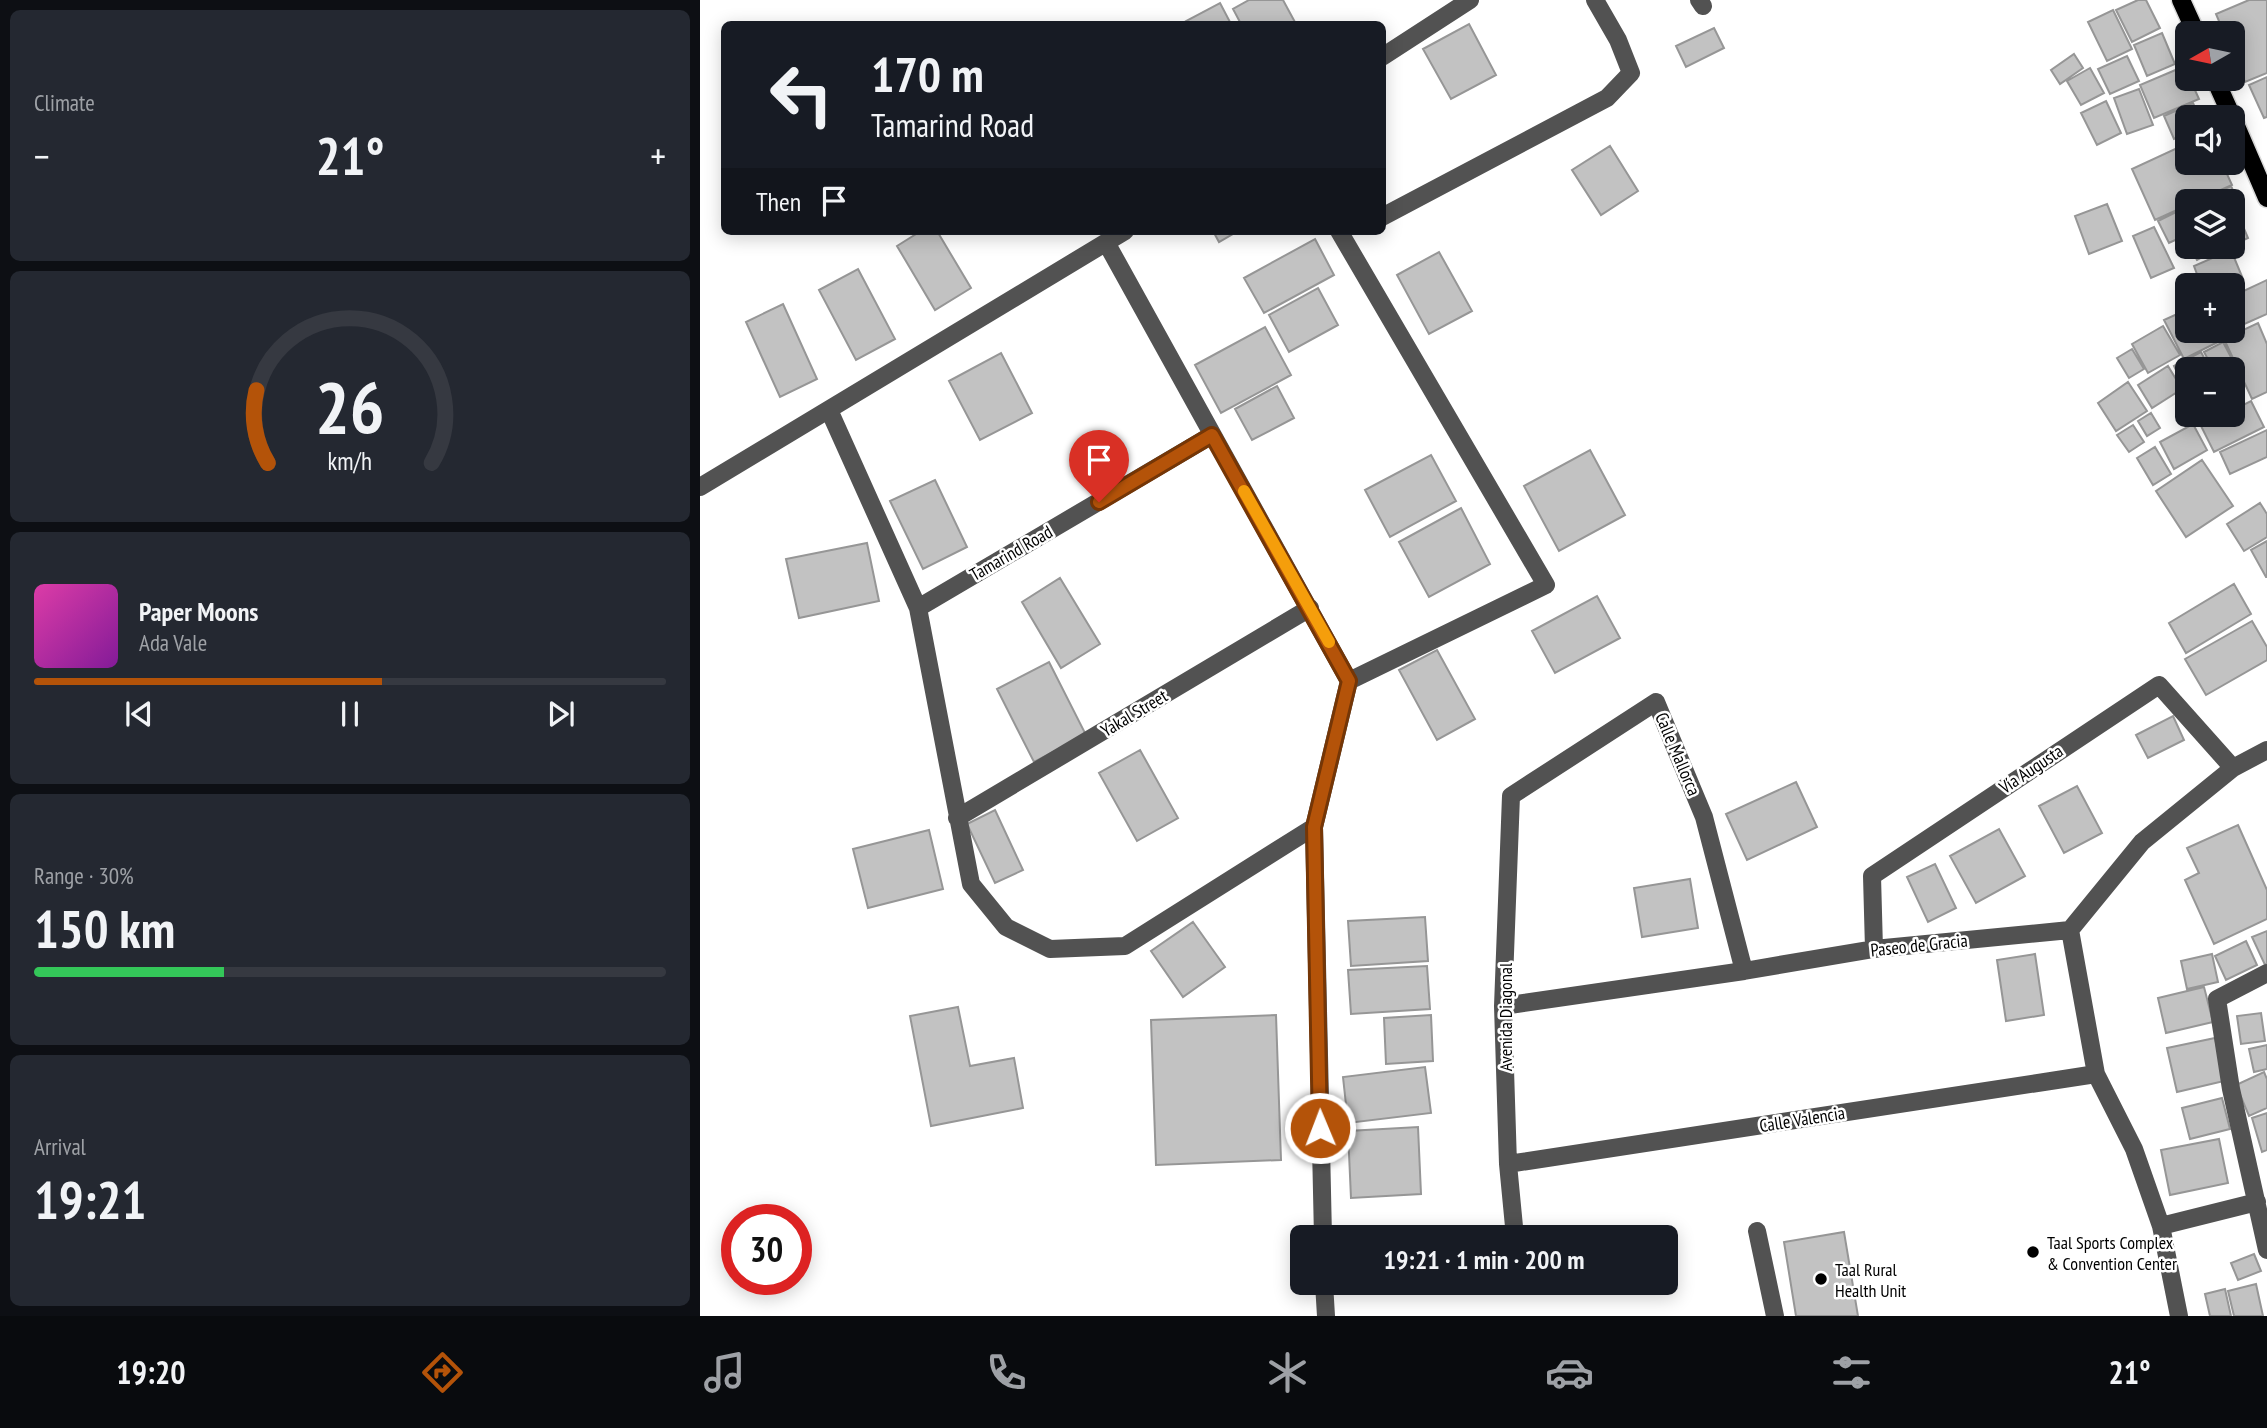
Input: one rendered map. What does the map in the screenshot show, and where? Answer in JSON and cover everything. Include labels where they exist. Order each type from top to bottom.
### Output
[{"type":"main road","points":[[2182,0],[2191,21]]},
{"type":"main road","points":[[2245,146],[2267,198]]},
{"type":"street","points":[[1386,54],[1470,0]]},
{"type":"street","points":[[1386,215],[1607,98],[1631,73],[1618,40],[1595,0]]},
{"type":"street","points":[[700,486],[1119,235]]},
{"type":"street","points":[[1347,235],[1546,585],[1349,681]]},
{"type":"street","points":[[1107,243],[1349,681],[1314,827],[1323,1225]]},
{"type":"street","points":[[829,410],[918,608],[971,884],[1006,927],[1050,949],[1125,946],[1314,827]]},
{"type":"street","name":"Tamarind Road","points":[[918,608],[1212,435]]},
{"type":"street","name":"Yakal Street","points":[[957,818],[1310,608]]},
{"type":"street","name":"Vía Augusta","points":[[1874,949],[1872,876],[2159,685],[2233,768]]},
{"type":"street","name":"Calle Mallorca","points":[[1511,796],[1656,702],[1704,817],[1744,971]]},
{"type":"street","points":[[2179,1316],[2161,1226],[2134,1149],[2096,1074],[2070,930],[2142,842],[2233,768],[2267,750]]},
{"type":"street","name":"Avenida Diagonal","points":[[1511,796],[1503,1006],[1508,1164],[1514,1225]]},
{"type":"street","name":"Paseo de Gracia","points":[[1503,1006],[1874,949],[2070,930]]},
{"type":"street","points":[[2267,973],[2217,999],[2231,1088],[2267,1250]]},
{"type":"street","name":"Calle Valencia","points":[[1508,1164],[2096,1074]]},
{"type":"street","points":[[2161,1226],[2257,1202]]},
{"type":"street","points":[[1757,1231],[1775,1316]]},
{"type":"street","points":[[1325,1295],[1326,1316]]},
{"type":"building","points":[[1249,0],[1283,0],[1294,21],[1239,21],[1233,9]]},
{"type":"building","points":[[2138,0],[2146,0],[2160,28],[2132,42],[2116,10]]},
{"type":"building","points":[[2249,0],[2267,0],[2267,73],[2245,82],[2245,21],[2219,21],[2216,14]]},
{"type":"building","points":[[1220,3],[1229,21],[1186,21]]},
{"type":"building","points":[[2113,10],[2132,49],[2107,61],[2088,22]]},
{"type":"building","points":[[1469,24],[1496,75],[1451,99],[1423,49]]},
{"type":"building","points":[[1714,28],[1724,48],[1686,67],[1676,46]]},
{"type":"building","points":[[2162,33],[2175,64],[2147,76],[2134,45]]},
{"type":"building","points":[[2074,54],[2083,68],[2060,84],[2051,70]]},
{"type":"building","points":[[2127,56],[2139,81],[2110,94],[2098,69]]},
{"type":"building","points":[[2090,68],[2104,93],[2081,105],[2067,81]]},
{"type":"building","points":[[2175,70],[2175,91],[2195,91],[2199,99],[2185,105],[2175,105],[2175,109],[2154,118],[2140,85]]},
{"type":"building","points":[[2267,77],[2267,117],[2264,118],[2249,85]]},
{"type":"building","points":[[2139,89],[2153,125],[2127,134],[2114,98]]},
{"type":"building","points":[[2106,101],[2121,133],[2097,145],[2081,113]]},
{"type":"building","points":[[2175,111],[2175,139],[2174,139],[2164,116]]},
{"type":"building","points":[[1610,146],[1638,191],[1601,215],[1572,170]]},
{"type":"building","points":[[2175,149],[2175,175],[2227,175],[2232,185],[2223,189],[2175,189],[2175,211],[2155,220],[2132,169]]},
{"type":"building","points":[[2107,204],[2122,241],[2089,254],[2075,216]]},
{"type":"building","points":[[2175,212],[2175,240],[2169,243],[2158,221]]},
{"type":"building","points":[[2154,227],[2174,268],[2151,278],[2133,236]]},
{"type":"building","points":[[915,235],[939,235],[971,288],[935,310],[897,246]]},
{"type":"building","points":[[1215,235],[1231,235],[1219,242]]},
{"type":"building","points":[[1315,239],[1334,275],[1264,313],[1244,278]]},
{"type":"building","points":[[1439,252],[1472,311],[1429,334],[1397,275]]},
{"type":"building","points":[[2210,259],[2235,259],[2241,273],[2197,273],[2194,266]]},
{"type":"building","points":[[858,269],[895,339],[856,360],[819,290]]},
{"type":"building","points":[[2267,280],[2267,314],[2245,324],[2245,290]]},
{"type":"building","points":[[1318,288],[1338,325],[1289,352],[1269,315]]},
{"type":"building","points":[[783,304],[817,379],[780,397],[746,322]]},
{"type":"building","points":[[2175,315],[2175,341],[2164,320]]},
{"type":"building","points":[[2258,323],[2267,344],[2267,392],[2252,399],[2245,384],[2245,357],[2232,357],[2226,343],[2245,343],[2245,329]]},
{"type":"building","points":[[2163,326],[2180,355],[2148,373],[2132,344]]},
{"type":"building","points":[[1265,327],[1291,375],[1221,413],[1195,365]]},
{"type":"building","points":[[2176,343],[2216,343],[2188,357],[2183,357]]},
{"type":"building","points":[[2224,343],[2231,357],[2207,357],[2204,352]]},
{"type":"building","points":[[2132,349],[2144,369],[2129,378],[2117,358]]},
{"type":"building","points":[[2201,352],[2204,357],[2191,357]]},
{"type":"building","points":[[1001,353],[1032,413],[980,440],[949,381]]},
{"type":"building","points":[[2168,366],[2175,378],[2175,393],[2152,408],[2138,385]]},
{"type":"building","points":[[2128,382],[2147,411],[2116,431],[2098,403]]},
{"type":"building","points":[[1277,386],[1294,418],[1252,440],[1235,409]]},
{"type":"building","points":[[2251,401],[2264,427],[2214,452],[2202,427],[2245,427],[2245,404]]},
{"type":"building","points":[[2151,413],[2160,428],[2147,436],[2138,421]]},
{"type":"building","points":[[2133,425],[2144,442],[2129,452],[2117,435]]},
{"type":"building","points":[[2188,427],[2195,427],[2207,450],[2174,469],[2160,442]]},
{"type":"building","points":[[2267,430],[2267,457],[2230,474],[2220,452]]},
{"type":"building","points":[[2155,447],[2171,474],[2153,485],[2137,458]]},
{"type":"building","points":[[1590,450],[1625,515],[1559,551],[1524,486]]},
{"type":"building","points":[[1431,455],[1456,501],[1390,537],[1365,490]]},
{"type":"building","points":[[2202,460],[2233,506],[2186,537],[2156,491]]},
{"type":"building","points":[[935,480],[967,547],[923,569],[890,501]]},
{"type":"building","points":[[2260,503],[2267,514],[2267,537],[2244,551],[2227,524]]},
{"type":"building","points":[[1461,508],[1490,564],[1429,597],[1399,542]]},
{"type":"building","points":[[2267,541],[2267,577],[2266,577],[2251,550]]},
{"type":"building","points":[[867,543],[879,601],[799,618],[786,559]]},
{"type":"building","points":[[1060,578],[1100,644],[1061,668],[1022,602]]},
{"type":"building","points":[[2234,584],[2251,614],[2186,653],[2169,623]]},
{"type":"building","points":[[1597,596],[1620,638],[1555,673],[1532,631]]},
{"type":"building","points":[[2252,621],[2267,647],[2267,660],[2206,695],[2185,659]]},
{"type":"building","points":[[1437,650],[1475,719],[1437,740],[1399,670]]},
{"type":"building","points":[[1049,662],[1086,735],[1034,762],[997,689]]},
{"type":"building","points":[[2173,716],[2184,740],[2148,758],[2136,735]]},
{"type":"building","points":[[1140,750],[1178,818],[1137,841],[1099,773]]},
{"type":"building","points":[[1796,782],[1817,827],[1747,860],[1726,814]]},
{"type":"building","points":[[2077,786],[2102,833],[2064,853],[2039,806]]},
{"type":"building","points":[[995,810],[1023,870],[995,883],[967,824]]},
{"type":"building","points":[[2238,825],[2267,890],[2267,919],[2214,944],[2185,880],[2199,873],[2187,848]]},
{"type":"building","points":[[1999,829],[2025,876],[1976,903],[1950,856]]},
{"type":"building","points":[[929,830],[943,889],[868,908],[853,849]]},
{"type":"building","points":[[1935,864],[1956,908],[1928,922],[1907,877]]},
{"type":"building","points":[[1690,879],[1698,928],[1642,937],[1634,888]]},
{"type":"building","points":[[1425,917],[1428,961],[1351,966],[1348,921]]},
{"type":"building","points":[[1193,922],[1225,967],[1183,997],[1151,951]]},
{"type":"building","points":[[2267,931],[2267,964],[2265,965],[2252,937]]},
{"type":"building","points":[[2246,941],[2257,965],[2226,980],[2215,956]]},
{"type":"building","points":[[2035,954],[2044,1015],[2006,1021],[1997,960]]},
{"type":"building","points":[[2212,954],[2218,982],[2187,989],[2181,961]]},
{"type":"building","points":[[1427,966],[1430,1009],[1351,1014],[1348,970]]},
{"type":"building","points":[[2204,987],[2213,1022],[2166,1033],[2158,998]]},
{"type":"building","points":[[958,1007],[970,1066],[1014,1058],[1023,1108],[931,1126],[910,1016]]},
{"type":"building","points":[[2261,1013],[2265,1041],[2241,1044],[2237,1016]]},
{"type":"building","points":[[1276,1015],[1281,1160],[1156,1165],[1151,1020]]},
{"type":"building","points":[[1431,1015],[1433,1061],[1386,1064],[1384,1018]]},
{"type":"building","points":[[2215,1038],[2224,1081],[2177,1092],[2167,1048]]},
{"type":"building","points":[[2267,1045],[2267,1069],[2254,1072],[2249,1049]]},
{"type":"building","points":[[1425,1067],[1431,1113],[1348,1123],[1343,1077]]},
{"type":"building","points":[[2264,1072],[2267,1079],[2267,1108],[2249,1116],[2236,1085]]},
{"type":"building","points":[[2222,1098],[2230,1129],[2190,1139],[2182,1108]]},
{"type":"building","points":[[2267,1113],[2267,1150],[2262,1152],[2252,1118]]},
{"type":"building","points":[[1418,1127],[1421,1194],[1351,1198],[1348,1131]]},
{"type":"building","points":[[2219,1139],[2228,1183],[2170,1195],[2161,1150]]},
{"type":"building","name":"Taal Rural Health Unit","points":[[1844,1232],[1858,1316],[1796,1316],[1784,1242]]},
{"type":"building","points":[[2254,1254],[2261,1271],[2238,1280],[2231,1263]]},
{"type":"building","points":[[2256,1284],[2263,1316],[2234,1316],[2228,1291]]},
{"type":"building","points":[[2225,1289],[2231,1316],[2210,1316],[2205,1294]]},
{"type":"slow traffic","points":[[1244,491],[1329,642]]},
{"type":"place","name":"Taal Sports Complex & Convention Center","points":[[2033,1252]]},
{"type":"place","name":"Taal Rural Health Unit","points":[[1821,1279]]},
{"type":"route","points":[[1099,502],[1212,435],[1349,681],[1314,827],[1320,1128]]}]
